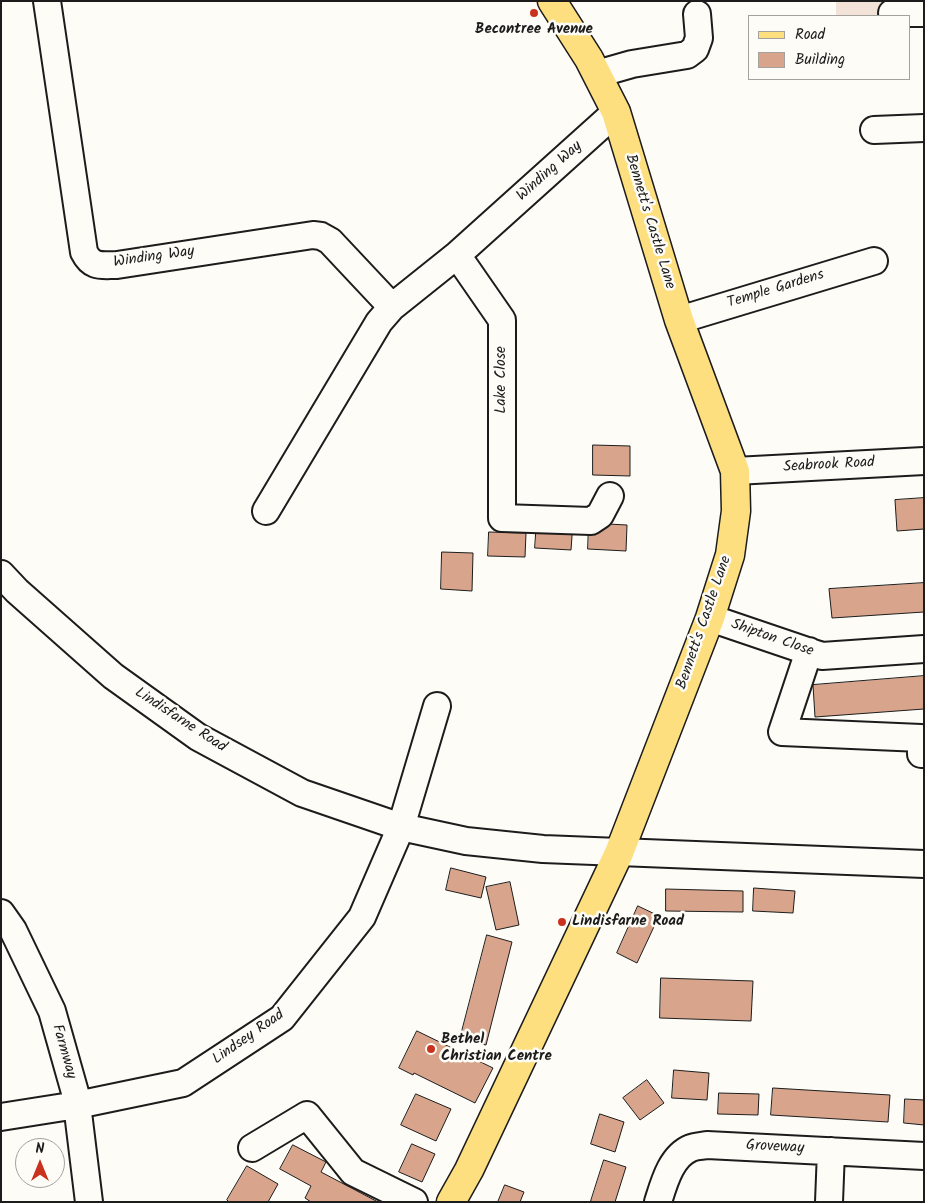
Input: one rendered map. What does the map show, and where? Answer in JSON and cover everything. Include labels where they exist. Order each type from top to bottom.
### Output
[{"type":"main road","name":"Bennett's Castle Lane","points":[[451,1202],[469,1170],[619,853],[710,618],[730,555],[736,511],[735,471],[679,320],[616,112],[589,58],[552,1]]},
{"type":"street","name":"Winding Way","points":[[47,1],[83,242],[88,259],[93,264],[116,264],[313,235],[321,236],[330,241],[392,307]]},
{"type":"street","points":[[892,13],[924,13]]},
{"type":"street","points":[[597,74],[632,64],[687,55],[695,48],[699,38],[697,14]]},
{"type":"street","name":"Winding Way","points":[[266,511],[379,322],[392,307],[457,255],[616,112]]},
{"type":"street","points":[[874,130],[924,128]]},
{"type":"street","name":"Lake Close","points":[[457,255],[502,320],[502,518],[591,521],[600,515],[610,496]]},
{"type":"street","name":"Temple Gardens","points":[[679,320],[874,261]]},
{"type":"street","name":"Seabrook Road","points":[[735,471],[924,462]]},
{"type":"street","name":"Lindisfarne Road","points":[[1,574],[17,591],[113,676],[198,737],[302,793],[401,827],[466,841],[543,849],[924,864]]},
{"type":"street","name":"Shipton Close","points":[[710,618],[822,656],[924,649]]},
{"type":"street","points":[[809,652],[782,732],[921,738],[921,754]]},
{"type":"street","name":"Lindsey Road","points":[[1,1117],[77,1105],[183,1083],[282,1018],[362,917],[401,827],[437,706]]},
{"type":"street","name":"Farmway","points":[[1,913],[13,930],[52,1011],[77,1105],[89,1202]]},
{"type":"street","points":[[252,1148],[307,1115],[353,1172],[414,1202]]},
{"type":"street","name":"Groveway","points":[[658,1202],[666,1178],[676,1159],[690,1148],[707,1145],[924,1156]]},
{"type":"street","points":[[829,1202],[831,1152]]},
{"type":"shaded area","points":[[836,1],[924,1],[910,15],[836,15]]},
{"type":"building","points":[[593,445],[630,446],[630,476],[593,475]]},
{"type":"building","points":[[924,498],[924,529],[897,531],[895,500]]},
{"type":"building","points":[[537,520],[573,522],[571,550],[535,548]]},
{"type":"building","points":[[589,523],[627,525],[626,551],[588,549]]},
{"type":"building","points":[[489,532],[526,533],[525,557],[488,556]]},
{"type":"building","points":[[442,552],[473,553],[472,591],[441,589]]},
{"type":"building","points":[[924,583],[924,612],[832,618],[829,589]]},
{"type":"building","points":[[924,676],[924,709],[815,717],[813,685]]},
{"type":"building","points":[[451,868],[486,877],[481,898],[446,890]]},
{"type":"building","points":[[510,882],[519,925],[496,930],[486,887]]},
{"type":"building","points":[[754,888],[795,891],[793,913],[753,911]]},
{"type":"building","points":[[666,889],[743,891],[743,912],[666,911]]},
{"type":"building","points":[[638,906],[659,916],[637,963],[617,953]]},
{"type":"building","points":[[487,935],[512,942],[486,1045],[460,1039]]},
{"type":"building","points":[[661,978],[753,981],[751,1021],[660,1018]]},
{"type":"building","name":"Bethel Christian Centre","points":[[417,1031],[493,1068],[475,1103],[414,1073],[413,1075],[399,1068]]},
{"type":"building","points":[[674,1070],[709,1073],[707,1100],[672,1098]]},
{"type":"building","points":[[647,1080],[664,1103],[640,1120],[623,1098]]},
{"type":"building","points":[[773,1088],[890,1095],[888,1122],[771,1115]]},
{"type":"building","points":[[719,1093],[759,1094],[758,1115],[718,1114]]},
{"type":"building","points":[[416,1094],[451,1109],[436,1141],[401,1125]]},
{"type":"building","points":[[905,1099],[924,1100],[924,1125],[904,1123]]},
{"type":"building","points":[[600,1114],[624,1122],[615,1152],[591,1144]]},
{"type":"building","points":[[412,1144],[435,1154],[422,1182],[399,1172]]},
{"type":"building","points":[[293,1145],[326,1162],[321,1172],[378,1202],[311,1202],[305,1198],[311,1186],[280,1169]]},
{"type":"building","points":[[604,1160],[626,1167],[615,1202],[593,1202],[591,1201]]},
{"type":"building","points":[[247,1166],[278,1184],[268,1202],[229,1202],[227,1200]]},
{"type":"building","points":[[505,1185],[524,1192],[520,1202],[498,1202]]},
{"type":"place","name":"Becontree Avenue","points":[[534,13]]},
{"type":"place","name":"Lindisfarne Road","points":[[562,922]]},
{"type":"place","name":"Bethel Christian Centre","points":[[431,1049]]}]
